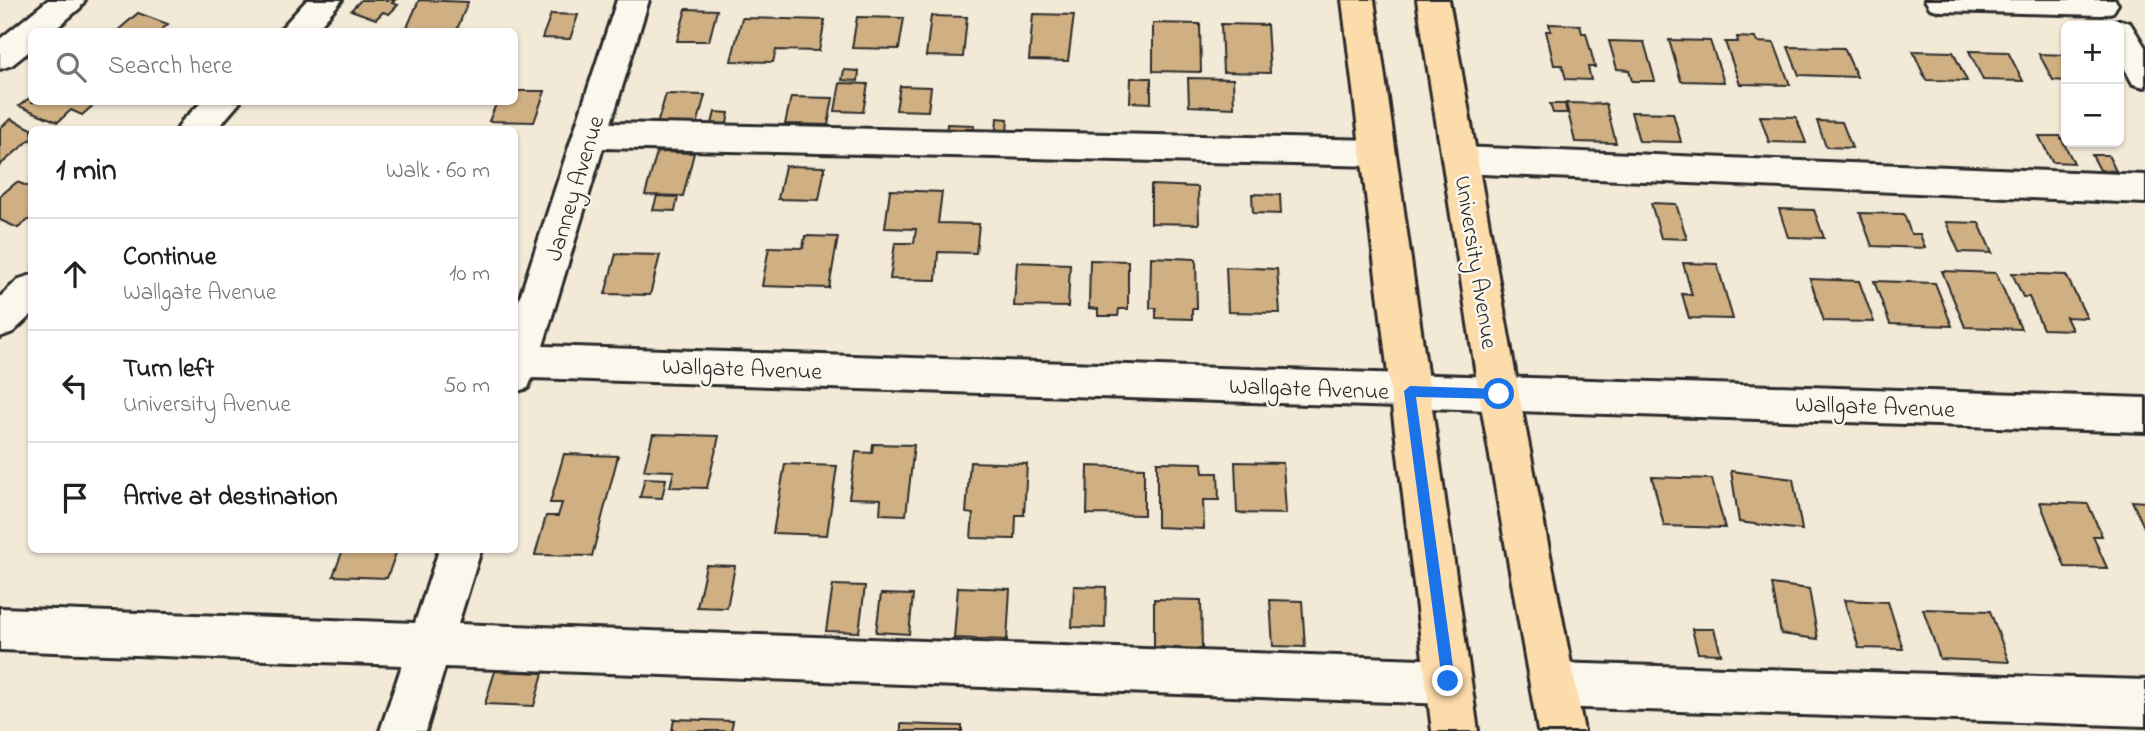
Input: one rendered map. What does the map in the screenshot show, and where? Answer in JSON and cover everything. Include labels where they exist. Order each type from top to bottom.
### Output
[{"type":"main road","points":[[1358,0],[1455,731]]},
{"type":"main road","name":"University Avenue","points":[[1433,0],[1499,394],[1561,731]]},
{"type":"street","points":[[35,28],[69,0]]},
{"type":"street","points":[[298,28],[326,0]]},
{"type":"street","name":"Janney Avenue","points":[[518,360],[633,0]]},
{"type":"street","points":[[1941,0],[2106,10]]},
{"type":"street","points":[[0,57],[28,34]]},
{"type":"street","points":[[2124,39],[2145,75]]},
{"type":"street","points":[[198,126],[220,105]]},
{"type":"street","points":[[590,135],[1378,153]]},
{"type":"street","points":[[1460,160],[2145,189]]},
{"type":"street","points":[[8,323],[28,296]]},
{"type":"street","name":"Wallgate Avenue","points":[[518,366],[2145,415]]},
{"type":"street","points":[[403,731],[459,553]]},
{"type":"street","points":[[0,629],[1448,681]]},
{"type":"street","points":[[1552,685],[2145,703]]},
{"type":"building","points":[[361,0],[395,0],[392,3],[398,5],[389,14],[383,12],[376,19],[351,10]]},
{"type":"building","points":[[419,0],[468,2],[458,28],[407,28]]},
{"type":"building","points":[[686,9],[717,10],[709,41],[677,41]]},
{"type":"building","points":[[138,13],[168,24],[164,28],[121,28]]},
{"type":"building","points":[[551,14],[578,15],[570,39],[542,38]]},
{"type":"building","points":[[1033,14],[1074,15],[1068,61],[1029,60]]},
{"type":"building","points":[[931,16],[967,17],[963,57],[926,56]]},
{"type":"building","points":[[857,17],[904,18],[899,49],[852,48]]},
{"type":"building","points":[[742,18],[825,20],[819,51],[776,50],[773,62],[731,61]]},
{"type":"building","points":[[1153,23],[1200,24],[1201,72],[1153,71]]},
{"type":"building","points":[[1221,24],[1267,25],[1270,73],[1223,72]]},
{"type":"building","points":[[1549,24],[1580,25],[1582,33],[1586,33],[1595,67],[1588,67],[1591,80],[1566,79],[1562,65],[1554,65],[1546,31],[1551,31]]},
{"type":"building","points":[[1737,37],[1774,43],[1790,85],[1740,84],[1725,42],[1738,42]]},
{"type":"building","points":[[1669,40],[1710,41],[1724,82],[1681,81]]},
{"type":"building","points":[[1609,41],[1644,42],[1655,81],[1632,81],[1629,70],[1617,69]]},
{"type":"building","points":[[1788,47],[1844,48],[1857,77],[1799,75]]},
{"type":"building","points":[[1913,51],[1953,52],[1967,81],[1926,80]]},
{"type":"building","points":[[1969,51],[2008,52],[2023,81],[1983,80]]},
{"type":"building","points":[[2039,54],[2061,55],[2061,81],[2053,80]]},
{"type":"building","points":[[844,70],[859,71],[858,81],[842,80]]},
{"type":"building","points":[[1131,78],[1151,78],[1151,103],[1130,102]]},
{"type":"building","points":[[1188,78],[1233,79],[1234,108],[1189,106]]},
{"type":"building","points":[[840,83],[868,84],[863,112],[835,111]]},
{"type":"building","points":[[900,86],[931,87],[928,111],[896,110]]},
{"type":"building","points":[[518,91],[545,91],[534,122],[489,121],[496,105],[518,105]]},
{"type":"building","points":[[666,94],[705,95],[696,129],[656,128]]},
{"type":"building","points":[[791,97],[833,98],[828,125],[785,124]]},
{"type":"building","points":[[28,99],[28,105],[94,105],[82,115],[71,110],[58,122],[19,106]]},
{"type":"building","points":[[1566,103],[1606,104],[1616,143],[1575,142]]},
{"type":"building","points":[[1550,104],[1565,104],[1567,113],[1553,113]]},
{"type":"building","points":[[715,112],[729,113],[726,128],[711,128]]},
{"type":"building","points":[[1631,112],[1673,113],[1681,142],[1639,141]]},
{"type":"building","points":[[1760,116],[1796,117],[1806,143],[1769,142]]},
{"type":"building","points":[[997,118],[1008,119],[1007,133],[996,132]]},
{"type":"building","points":[[11,119],[28,127],[28,141],[0,165],[0,128]]},
{"type":"building","points":[[1817,121],[1842,122],[1852,148],[1826,147]]},
{"type":"building","points":[[947,124],[974,125],[973,140],[946,139]]},
{"type":"building","points":[[2039,136],[2060,136],[2061,147],[2066,147],[2074,163],[2052,162]]},
{"type":"building","points":[[657,152],[694,153],[683,196],[645,195]]},
{"type":"building","points":[[2092,155],[2108,155],[2116,171],[2100,170]]},
{"type":"building","points":[[785,166],[825,167],[819,200],[778,199]]},
{"type":"building","points":[[17,182],[28,186],[28,220],[18,228],[0,220],[0,196]]},
{"type":"building","points":[[1151,185],[1198,187],[1199,224],[1151,223]]},
{"type":"building","points":[[890,190],[942,192],[938,223],[979,224],[976,253],[938,252],[936,280],[890,279],[895,243],[914,243],[916,229],[885,228]]},
{"type":"building","points":[[1252,194],[1280,195],[1281,214],[1253,213]]},
{"type":"building","points":[[657,196],[678,197],[675,211],[653,210]]},
{"type":"building","points":[[1651,203],[1676,204],[1687,239],[1661,238]]},
{"type":"building","points":[[1779,209],[1814,210],[1824,238],[1788,237]]},
{"type":"building","points":[[1860,213],[1904,214],[1911,234],[1920,234],[1925,248],[1872,246]]},
{"type":"building","points":[[1946,222],[1979,223],[1992,253],[1959,252]]},
{"type":"building","points":[[805,236],[838,237],[829,288],[762,286],[769,247],[803,248]]},
{"type":"building","points":[[616,254],[660,255],[650,295],[605,294]]},
{"type":"building","points":[[1151,257],[1196,259],[1197,309],[1192,309],[1192,319],[1156,318],[1156,308],[1150,308]]},
{"type":"building","points":[[1090,260],[1128,261],[1128,309],[1119,309],[1118,316],[1098,316],[1098,309],[1089,308]]},
{"type":"building","points":[[1017,262],[1070,264],[1068,307],[1014,306]]},
{"type":"building","points":[[1683,263],[1717,264],[1733,319],[1689,318],[1682,294],[1692,295]]},
{"type":"building","points":[[1226,267],[1277,269],[1280,313],[1228,312]]},
{"type":"building","points":[[1942,271],[1996,273],[2021,329],[1965,327]]},
{"type":"building","points":[[2012,273],[2066,275],[2087,318],[2066,317],[2072,330],[2043,329],[2029,297],[2023,297]]},
{"type":"building","points":[[1810,279],[1859,281],[1874,322],[1824,321]]},
{"type":"building","points":[[1874,281],[1935,283],[1952,326],[1890,324]]},
{"type":"building","points":[[653,434],[719,436],[707,488],[670,487],[674,471],[644,470]]},
{"type":"building","points":[[873,444],[914,445],[906,515],[880,514],[881,499],[849,498],[856,452],[872,453]]},
{"type":"building","points":[[564,454],[618,456],[592,556],[535,555],[546,516],[558,516],[562,503],[550,503]]},
{"type":"building","points":[[970,462],[1027,464],[1024,515],[1016,515],[1015,539],[971,538],[973,514],[966,513]]},
{"type":"building","points":[[1157,462],[1202,463],[1203,473],[1218,473],[1219,500],[1203,500],[1204,529],[1157,527]]},
{"type":"building","points":[[1235,462],[1283,463],[1286,514],[1237,513]]},
{"type":"building","points":[[785,464],[837,466],[827,535],[773,533]]},
{"type":"building","points":[[1088,466],[1144,468],[1144,515],[1087,514]]},
{"type":"building","points":[[1731,471],[1793,479],[1802,530],[1739,522]]},
{"type":"building","points":[[1652,477],[1712,479],[1725,528],[1664,526]]},
{"type":"building","points":[[645,478],[666,479],[662,498],[640,497]]},
{"type":"building","points":[[2132,501],[2145,502],[2145,529]]},
{"type":"building","points":[[2040,502],[2088,504],[2102,536],[2093,536],[2107,568],[2065,567]]},
{"type":"building","points":[[342,553],[396,553],[387,578],[333,576]]},
{"type":"building","points":[[706,565],[735,566],[727,608],[697,607]]},
{"type":"building","points":[[1772,584],[1809,589],[1818,639],[1781,634]]},
{"type":"building","points":[[833,585],[865,586],[859,632],[826,631]]},
{"type":"building","points":[[1074,586],[1106,587],[1105,628],[1072,627]]},
{"type":"building","points":[[958,587],[1010,589],[1007,640],[954,638]]},
{"type":"building","points":[[881,594],[913,595],[909,634],[876,632]]},
{"type":"building","points":[[1154,599],[1201,600],[1202,649],[1154,647]]},
{"type":"building","points":[[1270,600],[1302,601],[1305,647],[1273,646]]},
{"type":"building","points":[[1844,600],[1888,602],[1903,649],[1859,648]]},
{"type":"building","points":[[1923,609],[1990,611],[2009,662],[1940,659]]},
{"type":"building","points":[[1692,629],[1714,629],[1721,654],[1698,653]]},
{"type":"building","points":[[495,671],[543,673],[534,706],[485,704]]},
{"type":"building","points":[[674,719],[733,721],[731,731],[672,731]]},
{"type":"building","points":[[901,724],[962,726],[962,731],[901,731]]},
{"type":"route","points":[[1448,681],[1410,391],[1499,394]]}]
